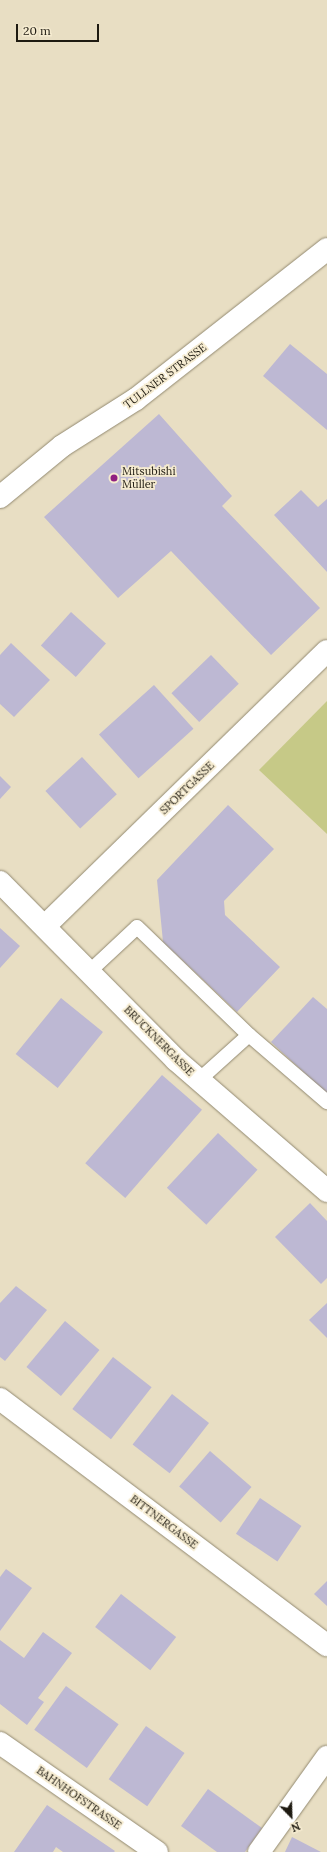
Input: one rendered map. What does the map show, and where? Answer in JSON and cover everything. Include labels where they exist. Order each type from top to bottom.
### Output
[{"type":"street","name":"TULLNER STRASSE","points":[[0,497],[62,446],[136,399],[327,250]]},
{"type":"street","name":"SPORTGASSE","points":[[46,925],[327,650]]},
{"type":"street","name":"BRUCKNERGASSE","points":[[0,882],[46,925],[199,1080],[327,1191]]},
{"type":"street","name":"BITTNERGASSE","points":[[0,1399],[327,1645]]},
{"type":"street","name":"BAHNHOFSTRASSE","points":[[0,1743],[157,1852]]},
{"type":"street","points":[[259,1852],[327,1757]]},
{"type":"lane","points":[[90,971],[137,927],[249,1035],[327,1102]]},
{"type":"lane","points":[[199,1080],[249,1035]]},
{"type":"green space","points":[[327,701],[327,834],[259,770]]},
{"type":"building","points":[[290,344],[327,374],[327,430],[263,376]]},
{"type":"building","points":[[159,414],[232,496],[222,506],[320,608],[271,655],[171,551],[118,598],[44,517]]},
{"type":"building","points":[[301,490],[318,507],[327,499],[327,572],[274,515]]},
{"type":"building","points":[[71,612],[106,643],[76,677],[41,645]]},
{"type":"building","points":[[11,643],[50,680],[14,717],[0,704],[0,655]]},
{"type":"building","points":[[211,655],[239,684],[199,722],[171,693]]},
{"type":"building","points":[[154,685],[193,729],[138,778],[99,735]]},
{"type":"building","points":[[82,757],[117,794],[80,828],[45,791]]},
{"type":"building","points":[[0,776],[11,787],[0,799]]},
{"type":"building","points":[[228,805],[274,849],[224,901],[225,915],[280,967],[237,1012],[163,942],[157,880]]},
{"type":"building","points":[[0,928],[20,946],[0,968]]},
{"type":"building","points":[[313,997],[327,1009],[327,1094],[271,1042]]},
{"type":"building","points":[[61,998],[103,1032],[58,1088],[16,1054]]},
{"type":"building","points":[[162,1075],[202,1110],[125,1198],[85,1163]]},
{"type":"building","points":[[218,1133],[257,1170],[206,1225],[167,1188]]},
{"type":"building","points":[[310,1203],[327,1221],[327,1278],[321,1284],[275,1237]]},
{"type":"building","points":[[16,1286],[47,1310],[5,1361],[0,1357],[0,1303]]},
{"type":"building","points":[[327,1303],[327,1338],[309,1320]]},
{"type":"building","points":[[65,1321],[99,1350],[61,1396],[26,1367]]},
{"type":"building","points":[[113,1357],[152,1387],[111,1439],[72,1409]]},
{"type":"building","points":[[172,1394],[209,1423],[170,1473],[133,1444]]},
{"type":"building","points":[[210,1451],[252,1487],[221,1523],[179,1486]]},
{"type":"building","points":[[260,1498],[301,1526],[277,1562],[236,1534]]},
{"type":"building","points":[[6,1569],[32,1588],[0,1631],[0,1577]]},
{"type":"building","points":[[327,1581],[327,1606],[314,1594]]},
{"type":"building","points":[[121,1594],[176,1637],[150,1670],[95,1627]]},
{"type":"building","points":[[43,1632],[72,1653],[38,1698],[44,1702],[27,1725],[0,1704],[0,1640],[24,1658]]},
{"type":"building","points":[[66,1686],[119,1724],[87,1768],[34,1730]]},
{"type":"building","points":[[146,1726],[185,1753],[147,1806],[109,1779]]},
{"type":"building","points":[[208,1789],[262,1828],[245,1852],[217,1852],[181,1826]]},
{"type":"building","points":[[47,1805],[115,1851],[63,1852],[56,1847],[53,1852],[14,1852]]},
{"type":"building","points":[[292,1837],[321,1852],[285,1852]]},
{"type":"place","name":"Mitsubishi Müller","points":[[114,478]]}]
